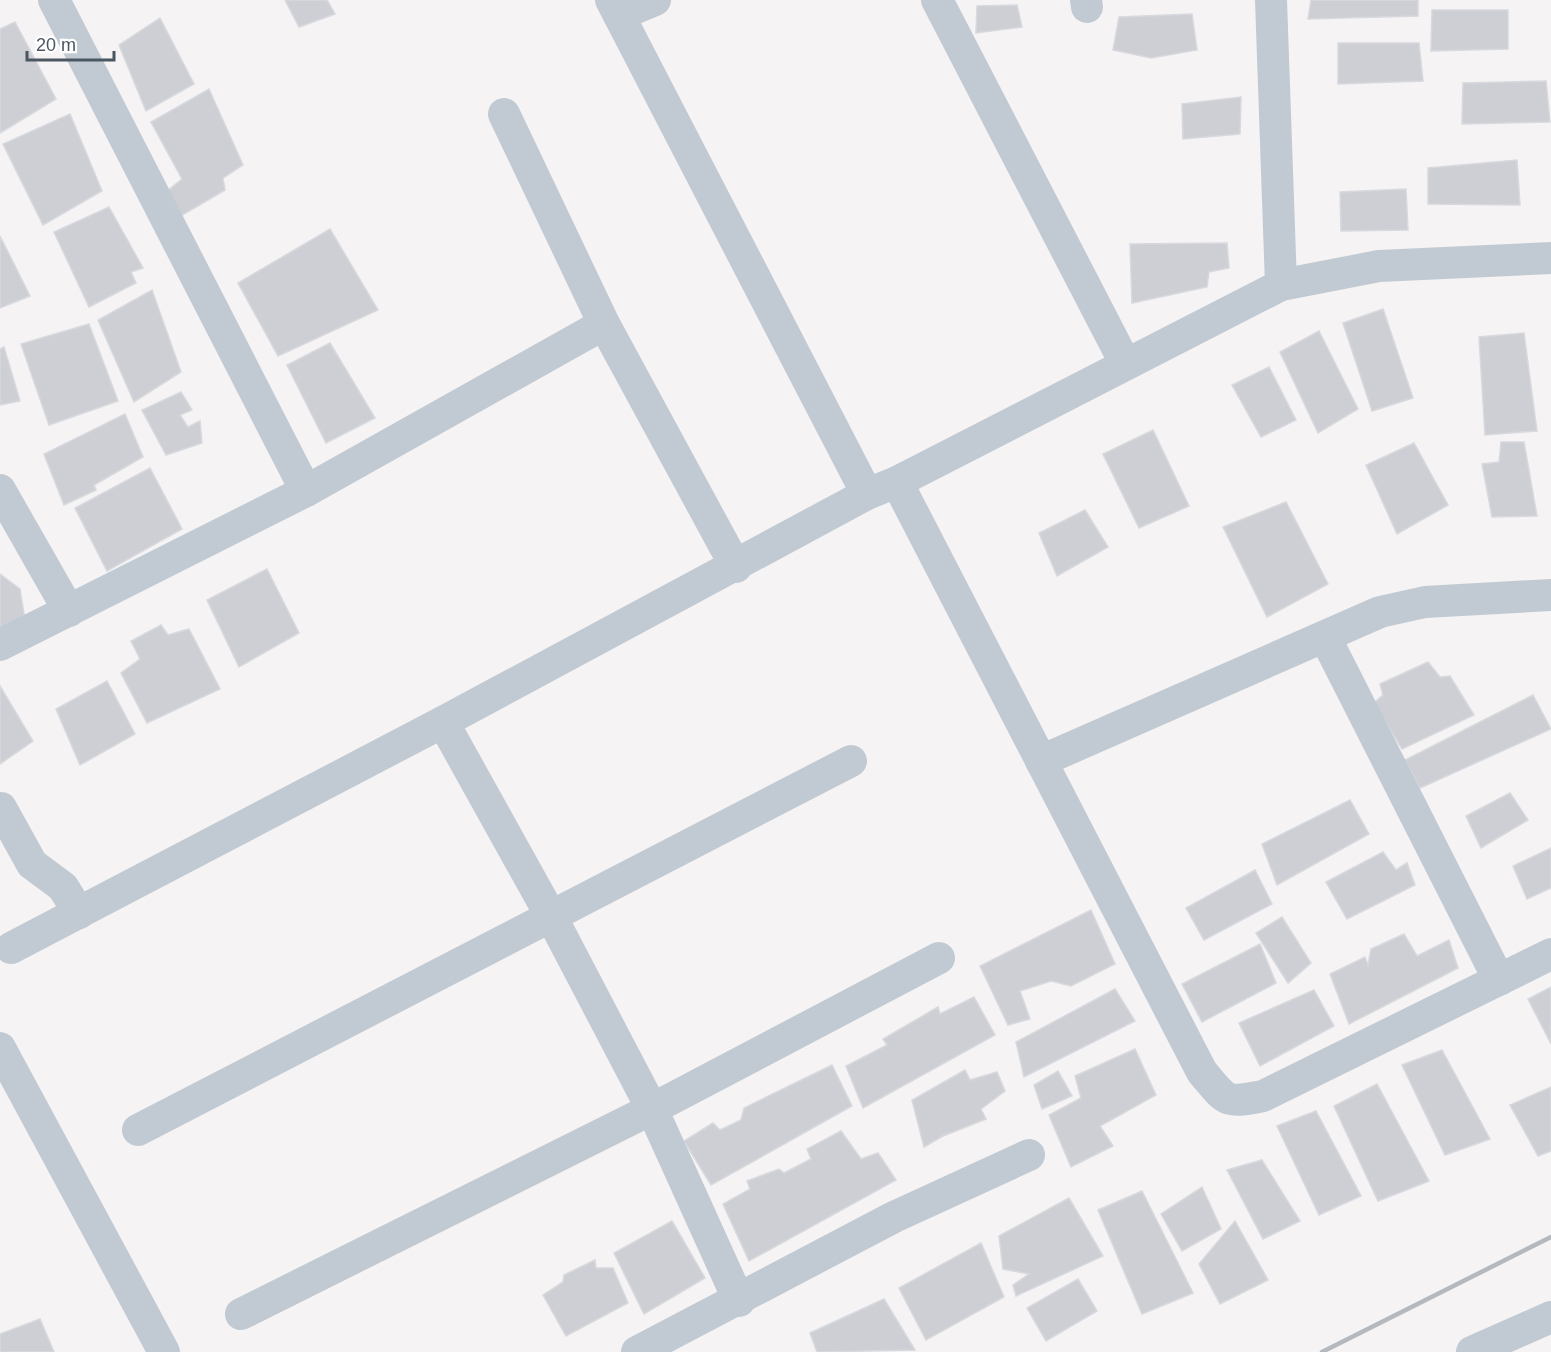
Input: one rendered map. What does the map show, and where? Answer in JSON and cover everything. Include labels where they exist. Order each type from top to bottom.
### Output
[{"type":"street","points":[[655,0],[615,8],[867,494]]},
{"type":"street","points":[[937,0],[1125,363]]},
{"type":"street","points":[[1271,0],[1281,285]]},
{"type":"street","points":[[61,2],[306,491]]},
{"type":"street","points":[[504,114],[604,324],[736,567]]},
{"type":"street","points":[[11,948],[736,567],[867,494],[897,482],[1125,363],[1281,285],[1379,266],[1551,258]]},
{"type":"street","points":[[0,645],[306,491],[604,324]]},
{"type":"street","points":[[897,482],[1202,1072],[1225,1099],[1238,1101],[1263,1096],[1551,954]]},
{"type":"street","points":[[0,490],[69,611]]},
{"type":"street","points":[[1041,761],[1380,612],[1425,602],[1551,595]]},
{"type":"street","points":[[1325,637],[1499,980]]},
{"type":"street","points":[[443,722],[552,918],[652,1109],[739,1300]]},
{"type":"street","points":[[138,1130],[552,918],[851,761]]},
{"type":"street","points":[[1,808],[33,864],[63,887],[79,913]]},
{"type":"street","points":[[241,1314],[652,1109],[939,958]]},
{"type":"street","points":[[0,1048],[164,1352]]},
{"type":"street","points":[[637,1352],[894,1217],[1029,1155]]},
{"type":"street","points":[[1472,1352],[1551,1317]]},
{"type":"building","points":[[285,0],[327,0],[335,14],[299,27]]},
{"type":"building","points":[[1311,0],[1418,0],[1418,16],[1308,19]]},
{"type":"building","points":[[1017,5],[1022,27],[976,33],[977,6]]},
{"type":"building","points":[[1432,10],[1508,10],[1508,49],[1431,51]]},
{"type":"building","points":[[1192,14],[1197,50],[1151,58],[1113,50],[1119,17]]},
{"type":"building","points":[[160,18],[194,84],[146,111],[119,45]]},
{"type":"building","points":[[15,22],[56,99],[0,133],[0,29]]},
{"type":"building","points":[[1338,43],[1419,43],[1423,81],[1338,84]]},
{"type":"building","points":[[1546,81],[1550,122],[1462,124],[1463,83]]},
{"type":"building","points":[[209,89],[243,165],[223,178],[225,190],[179,217],[166,192],[182,179],[151,122]]},
{"type":"building","points":[[1241,97],[1240,134],[1183,139],[1182,104]]},
{"type":"building","points":[[70,114],[102,191],[43,225],[3,144]]},
{"type":"building","points":[[1517,160],[1520,205],[1428,204],[1428,168]]},
{"type":"building","points":[[1406,189],[1408,230],[1341,231],[1340,192]]},
{"type":"building","points":[[109,207],[143,268],[131,272],[136,283],[89,307],[54,232]]},
{"type":"building","points":[[330,229],[378,310],[278,356],[238,283]]},
{"type":"building","points":[[0,236],[30,296],[0,308]]},
{"type":"building","points":[[1227,243],[1229,268],[1209,272],[1207,287],[1132,303],[1130,244]]},
{"type":"building","points":[[152,290],[181,372],[134,402],[98,320]]},
{"type":"building","points":[[1383,309],[1413,398],[1372,411],[1343,323]]},
{"type":"building","points":[[89,324],[118,401],[49,425],[21,344]]},
{"type":"building","points":[[1319,331],[1358,409],[1318,433],[1280,352]]},
{"type":"building","points":[[1524,333],[1537,431],[1485,435],[1479,337]]},
{"type":"building","points":[[330,343],[375,418],[326,443],[287,365]]},
{"type":"building","points":[[4,347],[20,401],[0,405],[0,349]]},
{"type":"building","points":[[1269,367],[1296,420],[1261,437],[1232,385]]},
{"type":"building","points":[[181,392],[192,410],[180,415],[188,427],[200,421],[202,443],[166,455],[142,410]]},
{"type":"building","points":[[125,414],[143,457],[94,485],[96,490],[64,505],[44,454]]},
{"type":"building","points":[[1153,430],[1189,506],[1139,528],[1103,454]]},
{"type":"building","points":[[1501,442],[1524,442],[1537,516],[1492,517],[1482,464],[1499,462]]},
{"type":"building","points":[[1414,443],[1448,505],[1397,534],[1366,465]]},
{"type":"building","points":[[150,468],[182,529],[107,571],[75,508]]},
{"type":"building","points":[[1286,502],[1328,584],[1267,617],[1223,527]]},
{"type":"building","points":[[1085,510],[1108,547],[1057,576],[1039,533]]},
{"type":"building","points":[[267,569],[299,633],[239,667],[207,600]]},
{"type":"building","points":[[0,574],[20,589],[25,620],[0,630]]},
{"type":"building","points":[[161,625],[168,635],[189,629],[220,689],[147,723],[121,673],[140,659],[131,641]]},
{"type":"building","points":[[1428,662],[1440,677],[1450,676],[1474,715],[1402,749],[1374,703],[1383,695],[1380,684]]},
{"type":"building","points":[[107,681],[135,734],[80,765],[56,709]]},
{"type":"building","points":[[0,686],[33,741],[0,764]]},
{"type":"building","points":[[1533,695],[1551,729],[1420,788],[1405,760]]},
{"type":"building","points":[[1510,793],[1528,820],[1481,848],[1466,816]]},
{"type":"building","points":[[1350,800],[1369,834],[1277,885],[1262,844]]},
{"type":"building","points":[[1551,848],[1551,888],[1527,899],[1513,866]]},
{"type":"building","points":[[1383,852],[1396,870],[1407,863],[1415,885],[1347,919],[1326,882]]},
{"type":"building","points":[[1255,870],[1272,904],[1204,940],[1186,908]]},
{"type":"building","points":[[1091,910],[1115,964],[1071,986],[1051,981],[1020,991],[1030,1019],[1008,1025],[980,966]]},
{"type":"building","points":[[1282,917],[1311,963],[1288,983],[1256,933]]},
{"type":"building","points":[[1404,934],[1417,956],[1449,940],[1458,968],[1349,1024],[1330,974],[1365,957],[1368,965],[1371,949]]},
{"type":"building","points":[[1260,944],[1276,983],[1202,1022],[1182,984]]},
{"type":"building","points":[[1551,987],[1551,1044],[1528,999]]},
{"type":"building","points":[[1115,989],[1135,1021],[1024,1077],[1016,1042]]},
{"type":"building","points":[[1314,990],[1334,1026],[1260,1066],[1239,1023]]},
{"type":"building","points":[[974,997],[995,1035],[863,1108],[846,1066],[887,1045],[883,1039],[938,1007],[940,1014]]},
{"type":"building","points":[[1135,1049],[1156,1095],[1100,1126],[1113,1146],[1071,1167],[1049,1115],[1081,1098],[1075,1076]]},
{"type":"building","points":[[1442,1050],[1490,1139],[1445,1155],[1402,1065]]},
{"type":"building","points":[[832,1065],[852,1106],[711,1185],[684,1141],[713,1123],[720,1130],[741,1120],[744,1108]]},
{"type":"building","points":[[965,1070],[970,1080],[997,1072],[1005,1091],[981,1109],[986,1119],[943,1136],[924,1147],[912,1100]]},
{"type":"building","points":[[1058,1071],[1072,1096],[1042,1109],[1034,1085]]},
{"type":"building","points":[[1377,1084],[1429,1181],[1378,1201],[1334,1106]]},
{"type":"building","points":[[1551,1087],[1551,1151],[1538,1156],[1510,1105]]},
{"type":"building","points":[[1316,1111],[1361,1196],[1319,1215],[1277,1126]]},
{"type":"building","points":[[841,1131],[861,1159],[878,1153],[896,1180],[749,1261],[723,1204],[750,1189],[747,1181],[779,1169],[784,1173],[811,1159],[807,1149]]},
{"type":"building","points":[[1262,1160],[1300,1221],[1263,1239],[1227,1170]]},
{"type":"building","points":[[1202,1187],[1221,1229],[1182,1251],[1161,1214]]},
{"type":"building","points":[[1142,1191],[1193,1293],[1142,1314],[1098,1210]]},
{"type":"building","points":[[1069,1198],[1103,1256],[1016,1296],[1013,1285],[1029,1274],[1003,1269],[999,1236]]},
{"type":"building","points":[[672,1221],[705,1278],[644,1314],[614,1253]]},
{"type":"building","points":[[1235,1221],[1268,1280],[1220,1304],[1199,1264]]},
{"type":"building","points":[[981,1243],[1004,1297],[926,1340],[899,1288]]},
{"type":"building","points":[[595,1260],[596,1268],[613,1268],[628,1303],[566,1336],[543,1295],[563,1282],[564,1275]]},
{"type":"building","points":[[1078,1279],[1097,1311],[1046,1341],[1027,1308]]},
{"type":"building","points":[[884,1299],[915,1350],[817,1352],[810,1333]]},
{"type":"building","points":[[40,1319],[54,1352],[0,1352],[0,1334]]},
{"type":"railway","points":[[1322,1352],[1551,1237]]}]
